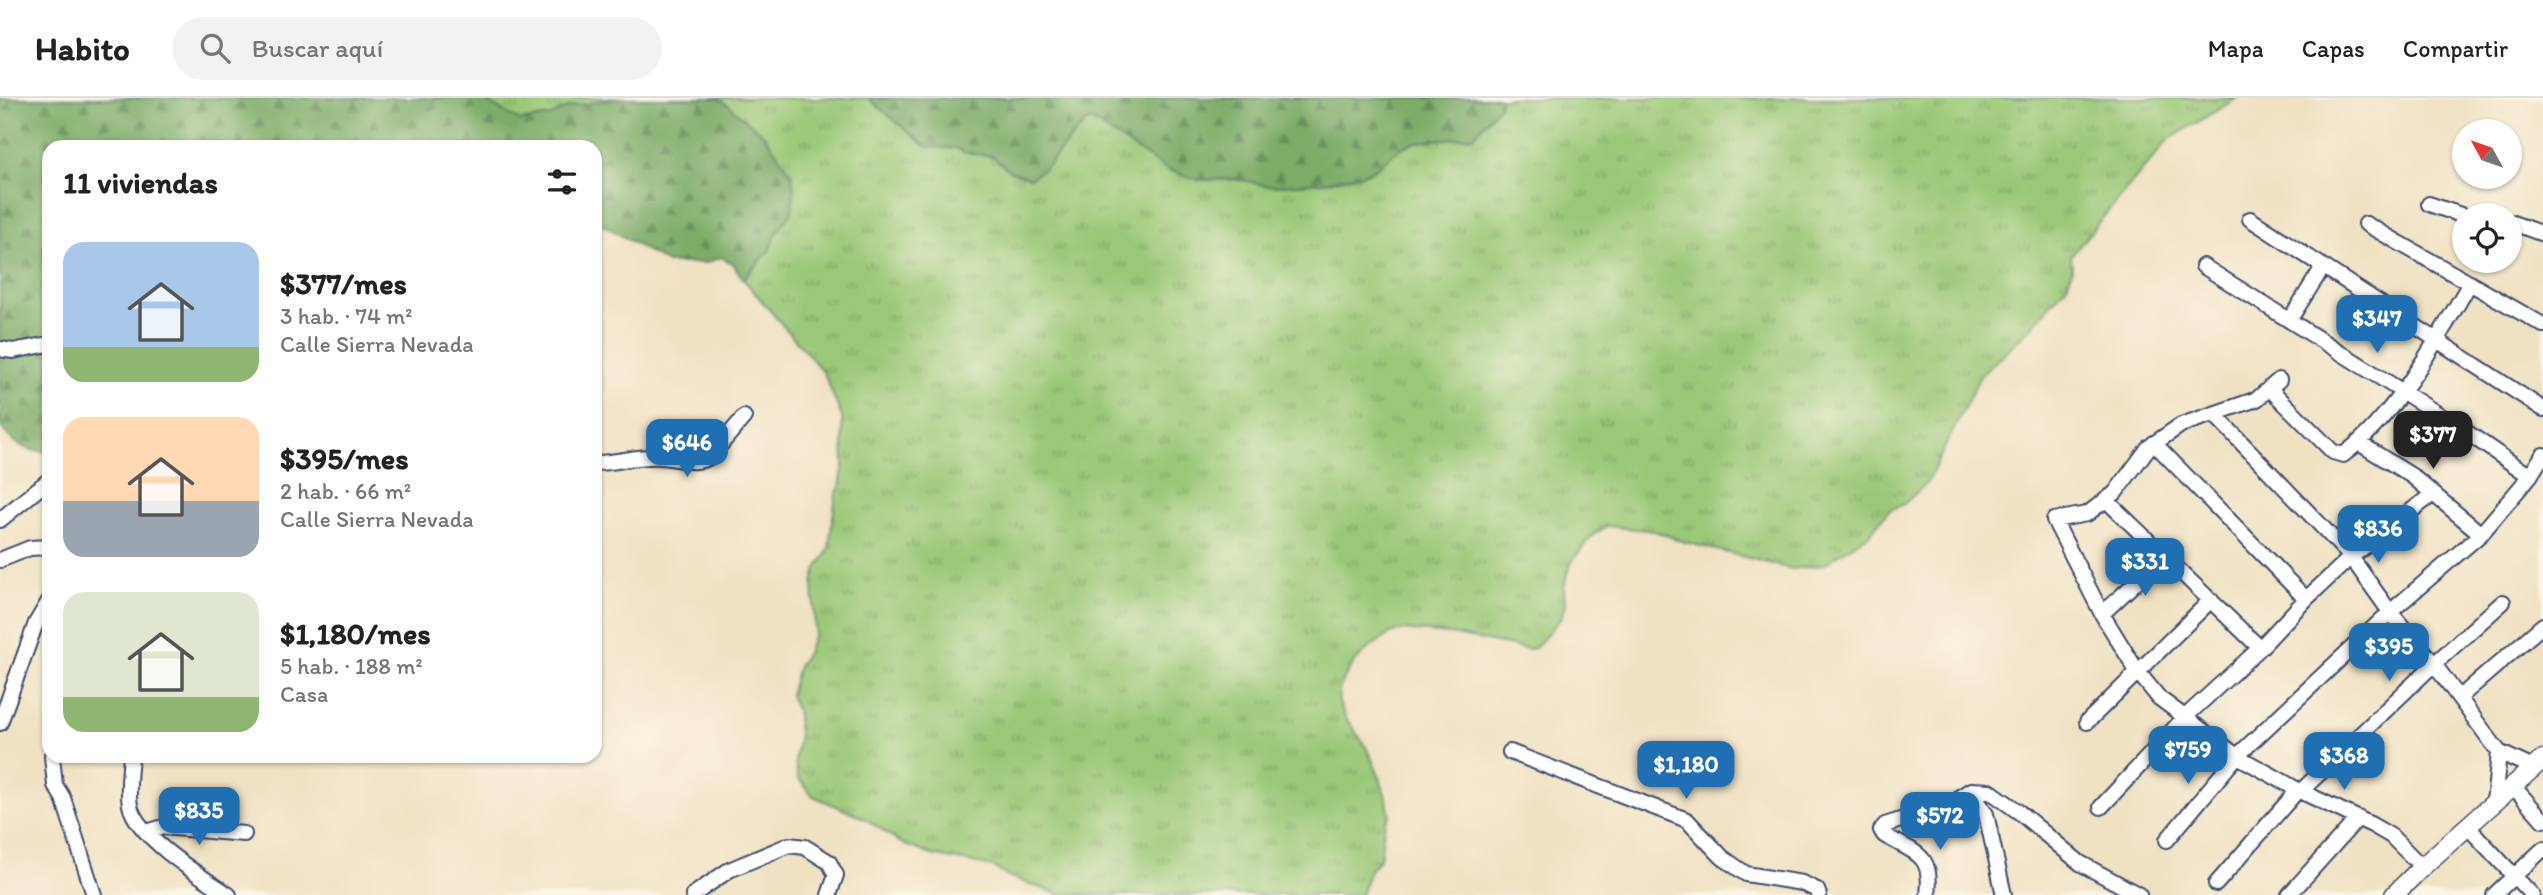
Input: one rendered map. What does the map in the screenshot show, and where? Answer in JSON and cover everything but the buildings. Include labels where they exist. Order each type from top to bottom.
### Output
[{"type":"main road","points":[[2394,895],[2538,763]]},
{"type":"street","points":[[2429,204],[2452,212]]},
{"type":"street","points":[[2250,219],[2543,409]]},
{"type":"street","points":[[2367,224],[2543,325]]},
{"type":"street","points":[[2522,226],[2543,234]]},
{"type":"street","points":[[2203,266],[2530,476]]},
{"type":"street","points":[[2290,320],[2323,267]]},
{"type":"street","points":[[2422,867],[2391,836],[2237,756],[2159,698],[2137,671],[2102,614],[2054,520],[2087,514],[2106,500],[2115,493],[2154,443],[2181,425],[2257,399],[2274,384],[2333,452],[2343,455],[2359,443],[2402,392],[2470,283]]},
{"type":"street","points":[[0,349],[13,351],[42,345]]},
{"type":"street","points":[[2214,414],[2351,557],[2390,612],[2460,697],[2499,752],[2538,763]]},
{"type":"street","points":[[602,462],[659,457],[692,463],[702,461],[710,457],[744,417]]},
{"type":"street","points":[[2154,443],[2306,599]]},
{"type":"street","points":[[2359,443],[2412,476],[2481,534]]},
{"type":"street","points":[[2166,840],[2237,756],[2390,612],[2481,534],[2530,476],[2543,456]]},
{"type":"street","points":[[0,520],[42,486]]},
{"type":"street","points":[[2101,807],[2185,717],[2260,648],[2306,599],[2351,557],[2433,494]]},
{"type":"street","points":[[2106,500],[2260,648]]},
{"type":"street","points":[[0,560],[30,548],[42,547]]},
{"type":"street","points":[[2102,614],[2164,555]]},
{"type":"street","points":[[2087,722],[2211,600]]},
{"type":"street","points":[[2216,884],[2300,791],[2503,602]]},
{"type":"street","points":[[0,723],[42,613]]},
{"type":"street","points":[[2460,697],[2543,625]]},
{"type":"street","points":[[1510,752],[1688,820],[1722,857],[1746,874],[1802,883],[1817,890],[1819,895]]},
{"type":"street","points":[[2494,803],[2499,752]]},
{"type":"street","points":[[53,763],[55,785],[63,798],[94,895]]},
{"type":"street","points":[[131,763],[130,807],[139,824],[177,860],[229,895]]},
{"type":"street","points":[[2513,786],[2543,820]]},
{"type":"street","points":[[1971,790],[1986,814],[2004,895]]},
{"type":"street","points":[[1927,895],[1930,876],[1922,857],[1884,835],[1881,830],[1885,825],[1947,805],[1971,790],[1990,792],[2019,811],[2080,863],[2139,895]]},
{"type":"street","points":[[2289,895],[2358,818]]},
{"type":"street","points":[[2467,826],[2532,895]]},
{"type":"street","points":[[147,832],[163,827],[244,834]]},
{"type":"street","points":[[693,895],[729,870],[789,845],[805,847],[828,862],[836,875],[829,895]]},
{"type":"street","points":[[2494,895],[2543,849]]},
{"type":"green space","points":[[0,98],[480,98],[520,121],[551,116],[569,107],[618,98],[717,98],[765,136],[792,174],[792,212],[778,230],[769,251],[743,279],[733,264],[721,257],[706,263],[667,263],[602,224],[602,140],[42,140],[42,451],[15,442],[0,426]]},
{"type":"green space","points":[[480,98],[618,98],[569,107],[551,116],[520,121]]},
{"type":"green space","points":[[717,98],[868,98],[927,147],[957,148],[963,152],[992,156],[1010,171],[1048,165],[1084,123],[1091,120],[1169,170],[1198,180],[1238,179],[1269,186],[1332,181],[1370,172],[1400,148],[1415,142],[1474,136],[1499,106],[1500,98],[2237,98],[2168,140],[2071,255],[2072,270],[2067,285],[2031,327],[1980,376],[1927,483],[1904,504],[1889,510],[1869,534],[1823,565],[1792,569],[1685,542],[1655,531],[1608,526],[1594,534],[1574,558],[1567,573],[1565,604],[1561,618],[1535,648],[1527,649],[1450,634],[1403,630],[1382,639],[1359,657],[1343,680],[1339,702],[1343,714],[1364,744],[1377,770],[1390,815],[1385,821],[1380,858],[1370,870],[1361,895],[1061,895],[1007,876],[994,867],[932,855],[903,844],[864,818],[813,796],[798,778],[795,763],[799,732],[796,709],[790,695],[798,666],[807,653],[815,631],[813,583],[817,568],[829,548],[836,494],[840,487],[844,464],[842,417],[824,373],[743,279],[769,251],[777,230],[792,212],[794,191]]},
{"type":"green space","points":[[868,98],[1500,98],[1499,106],[1474,136],[1415,142],[1400,148],[1376,168],[1362,174],[1324,182],[1269,186],[1238,179],[1198,180],[1168,170],[1091,120],[1084,123],[1048,165],[1031,178],[1010,171],[992,156],[963,152],[957,148],[927,147]]}]
